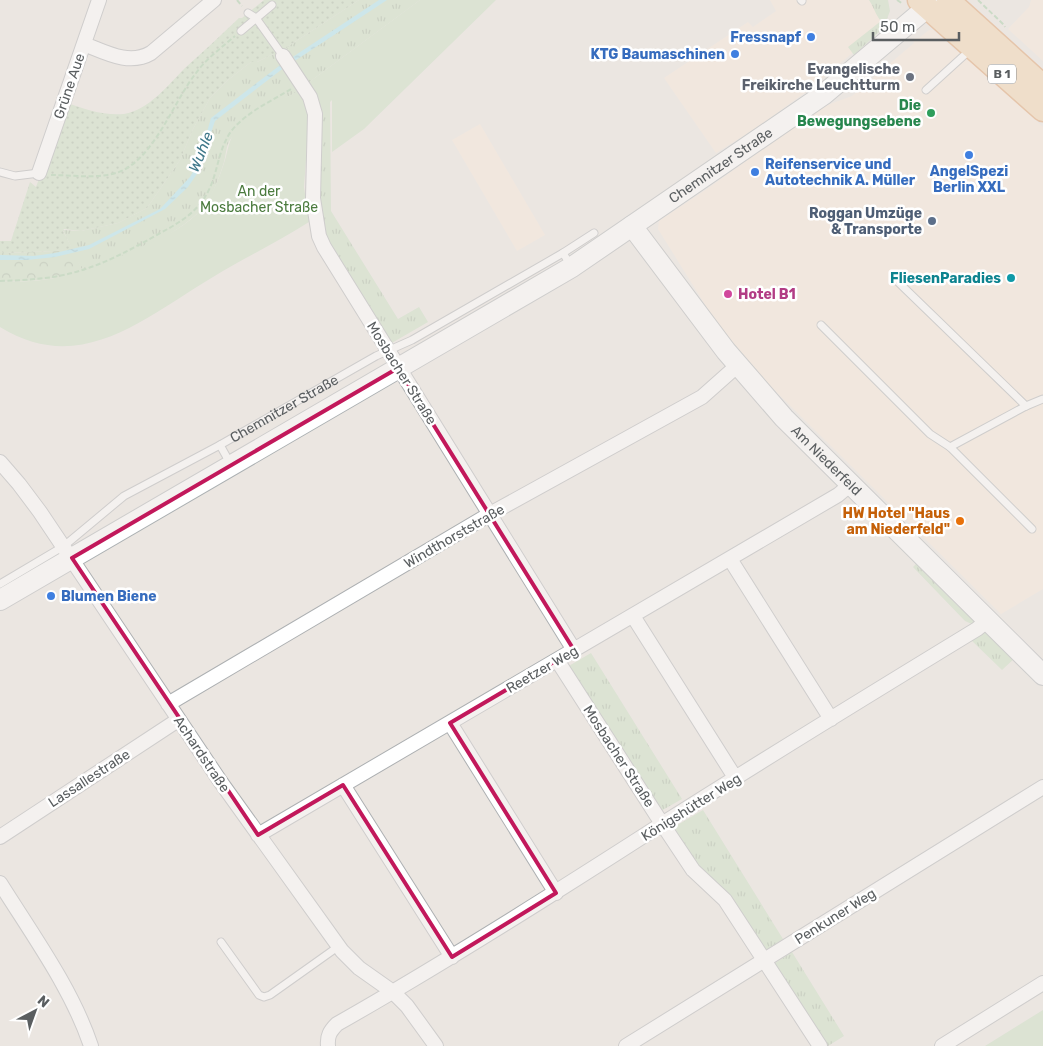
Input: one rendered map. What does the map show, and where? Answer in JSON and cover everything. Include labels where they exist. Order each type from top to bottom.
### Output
[{"type":"main road","name":"B 1","points":[[932,2],[973,47],[1043,110]]},
{"type":"main road","name":"B 1","points":[[932,2],[1043,86]]},
{"type":"main road","name":"Chemnitzer Straße","points":[[0,600],[68,552],[231,466],[398,368],[567,260],[632,226],[823,94],[932,2]]},
{"type":"main road","name":"Am Niederfeld","points":[[632,226],[738,365],[784,418],[1043,675]]},
{"type":"street","name":"Grüne Aue","points":[[39,173],[99,0]]},
{"type":"street","points":[[84,44],[126,58],[144,57],[214,0]]},
{"type":"street","name":"Mosbacher Straße","points":[[283,56],[310,97],[315,114],[313,198],[319,236],[330,258],[574,650]]},
{"type":"street","name":"Windthorststraße","points":[[168,704],[490,514],[702,397],[738,365]]},
{"type":"street","name":"Achardstraße","points":[[0,462],[24,491],[68,552],[178,720],[258,835],[339,946],[359,968],[393,992],[407,1006],[436,1046]]},
{"type":"street","name":"Reetzer Weg","points":[[258,835],[843,493],[851,484]]},
{"type":"street","points":[[730,559],[831,719]]},
{"type":"street","points":[[633,616],[736,779]]},
{"type":"street","name":"Königshütter Weg","points":[[328,1046],[327,1040],[330,1032],[337,1024],[452,957],[556,893],[663,824],[977,629],[988,620]]},
{"type":"street","name":"Mosbacher Straße","points":[[557,660],[693,870],[725,900],[820,1046]]},
{"type":"street","name":"Lassallestraße","points":[[0,837],[178,720]]},
{"type":"street","points":[[450,723],[556,893]]},
{"type":"street","points":[[343,785],[452,957]]},
{"type":"street","name":"Penkuner Weg","points":[[626,1046],[1043,787]]},
{"type":"street","points":[[0,884],[61,983],[91,1046]]},
{"type":"street","points":[[942,1046],[1043,983]]},
{"type":"lane","points":[[241,31],[272,5]]},
{"type":"lane","points":[[248,13],[256,18],[283,56]]},
{"type":"lane","points":[[926,90],[973,47]]},
{"type":"lane","points":[[0,172],[15,176],[39,173]]},
{"type":"lane","points":[[567,260],[594,233]]},
{"type":"lane","name":"Chemnitzer Straße","points":[[0,584],[68,552],[124,496],[220,446],[360,365],[567,260]]},
{"type":"lane","points":[[895,279],[1026,406]]},
{"type":"lane","points":[[821,325],[930,434],[950,447],[1032,529]]},
{"type":"lane","points":[[950,447],[1043,398]]},
{"type":"lane","points":[[220,446],[231,466]]},
{"type":"lane","points":[[221,942],[259,995],[264,997],[339,946]]},
{"type":"path","points":[[978,0],[1004,24],[1005,30]]},
{"type":"path","points":[[39,173],[98,176],[116,173],[128,168],[140,159],[150,147],[194,74],[206,60],[241,31]]},
{"type":"path","points":[[0,281],[37,279],[78,271],[121,254],[182,220],[203,200],[214,180],[224,142],[231,130],[298,79]]},
{"type":"highlighted area","points":[[398,368],[574,650],[450,723],[556,893],[452,957],[343,785],[258,835],[72,558]]},
{"type":"shaded area","points":[[770,0],[869,0],[884,21],[877,32],[810,89],[756,128],[716,153],[664,78],[748,22],[753,27],[776,11]]},
{"type":"shaded area","points":[[1031,0],[1043,0],[1043,61],[1008,29],[1029,7]]},
{"type":"shaded area","points":[[929,30],[933,30],[956,51],[959,51],[1043,127],[1043,589],[1001,614],[732,348],[658,229],[659,221],[822,107],[852,96],[914,43],[913,40]]},
{"type":"shaded area","points":[[480,124],[545,235],[517,251],[452,140]]},
{"type":"green space","points":[[264,0],[359,0],[287,47],[290,52],[277,61],[273,54],[257,62],[251,62],[228,80],[210,98],[193,129],[180,160],[147,208],[118,223],[81,231],[64,229],[63,231],[72,248],[56,251],[5,253],[0,251],[0,241],[11,241],[30,182],[36,187],[67,103],[95,112],[109,114],[124,114],[142,108],[158,96],[239,18],[242,18]]},
{"type":"green space","points":[[359,0],[420,0],[308,83],[287,47]]},
{"type":"green space","points":[[420,0],[496,0],[364,129],[332,152],[332,100],[321,111],[317,96],[308,83]]},
{"type":"green space","points":[[869,0],[888,0],[890,11],[885,24],[878,33],[854,55],[848,47],[881,21]]},
{"type":"green space","points":[[273,54],[290,79],[301,90],[262,110],[237,131],[229,142],[215,188],[201,210],[176,230],[161,239],[83,272],[63,230],[81,231],[118,223],[147,208],[180,160],[193,129],[210,98],[228,80],[251,62],[257,62]]},
{"type":"green space","name":"An der Mosbacher Straße","points":[[301,90],[310,103],[304,187],[309,222],[225,270],[137,324],[111,336],[85,344],[58,346],[30,341],[0,327],[0,281],[20,282],[39,280],[92,268],[168,234],[183,225],[202,208],[210,197],[221,172],[230,140],[237,129],[259,112]]},
{"type":"green space","points":[[318,97],[330,98],[331,211],[398,319],[419,307],[428,322],[390,344],[339,264],[324,232],[319,203],[322,121]]},
{"type":"green space","points":[[72,247],[83,272],[42,280],[0,281],[0,251],[6,253],[56,251]]},
{"type":"green space","points":[[916,564],[961,609],[966,608],[976,621],[974,625],[965,621],[913,567]]},
{"type":"green space","points":[[983,631],[1016,657],[1002,670],[969,638]]},
{"type":"green space","points":[[591,653],[682,799],[659,812],[567,667]]},
{"type":"green space","points":[[703,810],[783,939],[767,950],[732,903],[692,859],[674,827]]},
{"type":"green space","points":[[792,952],[844,1036],[828,1046],[772,965]]},
{"type":"green space","points":[[1043,1010],[1043,1046],[985,1046]]},
{"type":"water","points":[[379,0],[387,0],[281,70],[215,121],[197,174],[188,187],[165,209],[89,249],[55,257],[0,260],[0,255],[34,256],[89,245],[160,209],[190,177],[198,163],[211,118],[279,66]]},
{"type":"place","name":"Fressnapf","points":[[811,37]]},
{"type":"place","name":"KTG Baumaschinen","points":[[735,54]]},
{"type":"place","name":"Evangelische Freikirche Leuchtturm","points":[[910,77]]},
{"type":"place","name":"Die Bewegungsebene","points":[[931,113]]},
{"type":"place","name":"AngelSpezi Berlin XXL","points":[[969,155]]},
{"type":"place","name":"Reifenservice und Autotechnik A. Müller","points":[[755,172]]},
{"type":"place","name":"Roggan Umzüge & Transporte","points":[[932,221]]},
{"type":"place","name":"FliesenParadies","points":[[1011,278]]},
{"type":"place","name":"Hotel B1","points":[[728,294]]},
{"type":"place","name":"HW Hotel \"Haus am Niederfeld\"","points":[[960,521]]},
{"type":"place","name":"Blumen Biene","points":[[51,596]]},
{"type":"water label","name":"Wuhle","points":[[201,152]]}]
